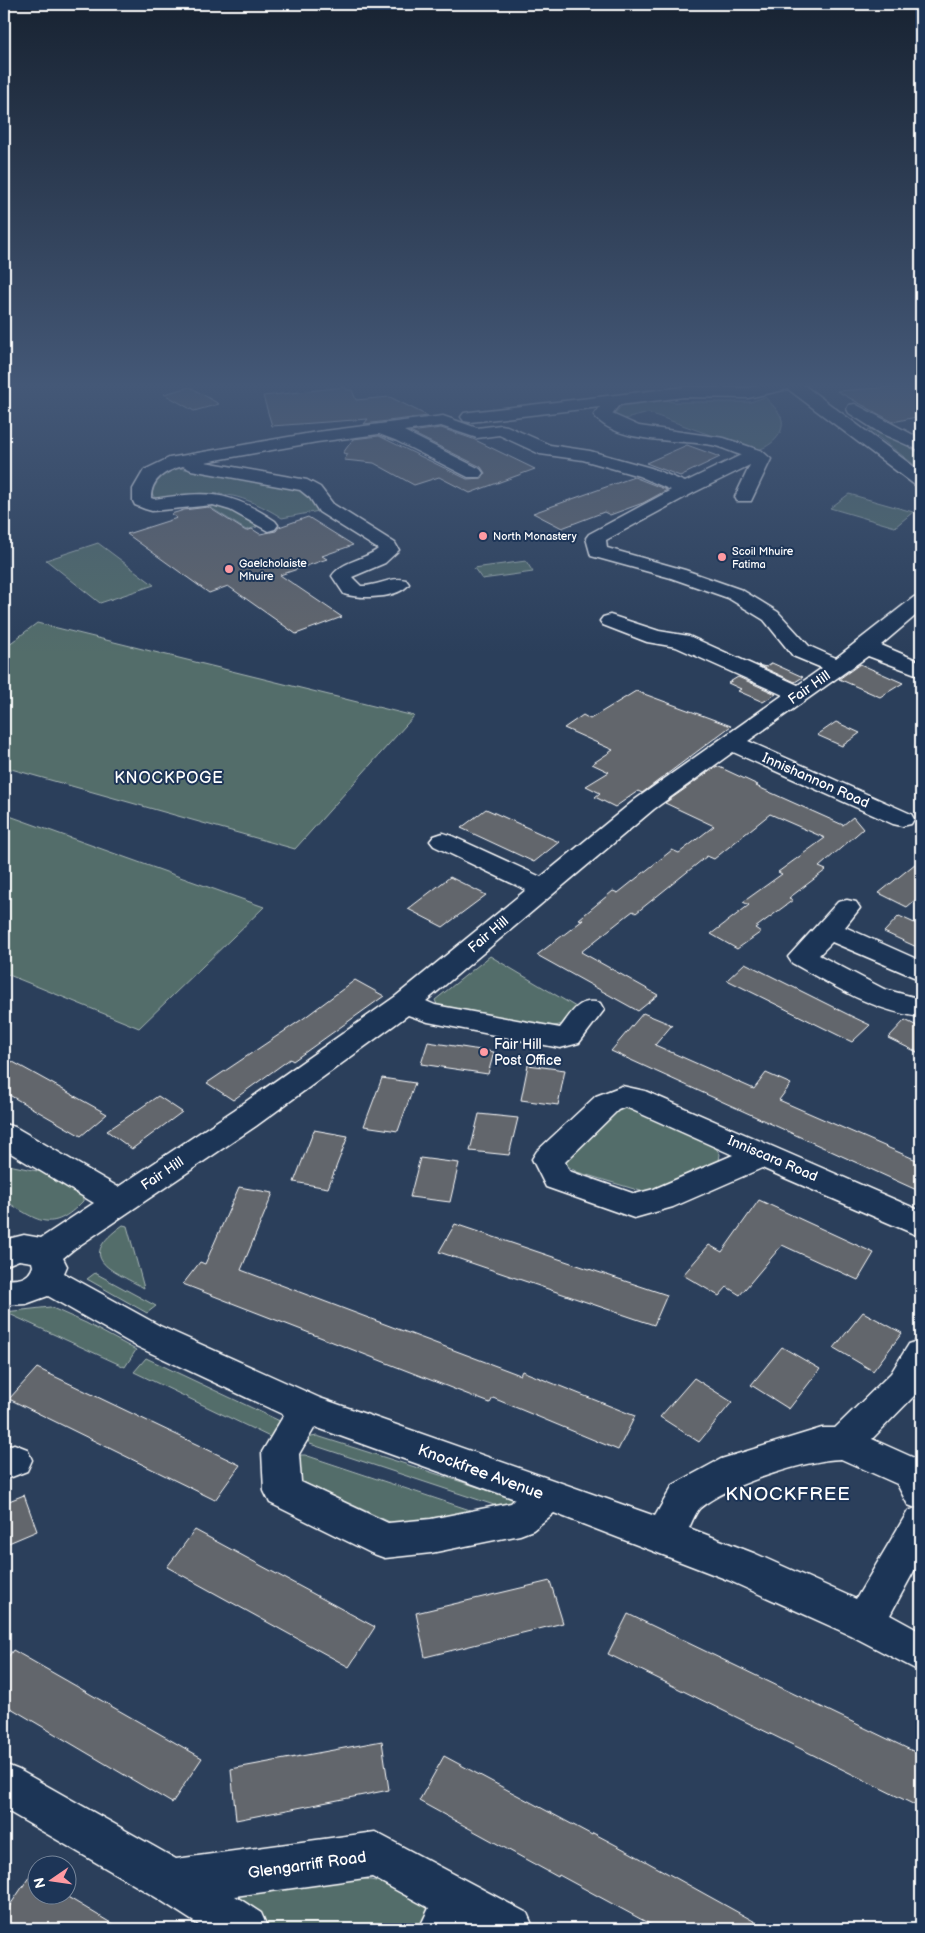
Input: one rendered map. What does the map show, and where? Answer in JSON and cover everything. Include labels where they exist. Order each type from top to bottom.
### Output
[{"type":"street","points":[[152,473],[145,480],[142,489],[143,503],[152,505],[202,498],[220,499],[238,506],[268,525]]},
{"type":"street","points":[[235,473],[308,487],[318,493],[326,508],[388,547],[383,556],[344,573],[342,580],[356,591],[367,593],[399,584]]},
{"type":"street","points":[[647,473],[686,489]]},
{"type":"street","points":[[719,473],[596,538],[598,552],[678,574],[735,594],[771,616],[800,651],[838,666]]},
{"type":"street","points":[[744,497],[755,473]]},
{"type":"street","points":[[911,473],[921,481]]},
{"type":"street","name":"Fair Hill","points":[[4,1292],[21,1293],[30,1290],[45,1266],[118,1202],[245,1118],[406,1003],[645,804],[866,647],[921,601]]},
{"type":"street","points":[[610,621],[655,636],[681,641],[798,694]]},
{"type":"street","points":[[866,647],[921,670]]},
{"type":"street","name":"Innishannon Road","points":[[730,742],[902,819]]},
{"type":"street","points":[[443,841],[543,888]]},
{"type":"street","points":[[847,908],[802,957],[893,1003],[921,1008]]},
{"type":"street","points":[[828,930],[921,971]]},
{"type":"street","points":[[406,1003],[428,1013],[560,1038],[569,1036],[590,1010]]},
{"type":"street","name":"Inniscara Road","points":[[764,1154],[662,1199],[634,1206],[557,1179],[548,1159],[607,1103],[622,1096],[634,1098],[764,1154],[921,1225]]},
{"type":"street","points":[[4,1134],[118,1202]]},
{"type":"street","name":"Knockfree Avenue","points":[[4,1252],[23,1247],[39,1250],[45,1266],[148,1336],[307,1409],[664,1536],[742,1567],[864,1622],[921,1653]]},
{"type":"street","points":[[844,1442],[904,1383],[921,1354]]},
{"type":"street","points":[[307,1409],[280,1452],[282,1491],[385,1541],[432,1536],[520,1518],[548,1496]]},
{"type":"street","points":[[664,1536],[686,1498],[734,1470],[822,1444],[844,1442],[910,1473],[921,1493]]},
{"type":"street","points":[[864,1622],[921,1524]]},
{"type":"street","points":[[4,1785],[173,1882],[245,1929]]},
{"type":"street","name":"Glengarriff Road","points":[[173,1882],[375,1854],[451,1915],[511,1929]]},
{"type":"green space","points":[[164,473],[210,473],[296,487],[313,498],[319,511],[282,518],[257,504],[238,497],[218,494],[161,500],[155,498],[149,489],[150,484]]},
{"type":"green space","points":[[849,494],[913,512],[895,527],[830,508]]},
{"type":"green space","points":[[205,504],[224,505],[257,527],[246,530]]},
{"type":"green space","points":[[98,543],[154,585],[100,603],[46,560]]},
{"type":"green space","points":[[526,561],[533,572],[482,579],[474,568]]},
{"type":"green space","points":[[37,623],[414,716],[295,849],[4,767],[4,648]]},
{"type":"green space","points":[[4,814],[264,907],[139,1028],[4,973]]},
{"type":"green space","points":[[490,956],[576,1007],[563,1024],[547,1028],[439,1009],[435,1000]]},
{"type":"green space","points":[[628,1104],[712,1143],[720,1154],[719,1161],[671,1188],[644,1192],[577,1172],[564,1164],[565,1155],[611,1109]]},
{"type":"green space","points":[[4,1164],[61,1176],[83,1190],[83,1201],[72,1212],[62,1218],[44,1221],[35,1218],[4,1200]]},
{"type":"green space","points":[[123,1225],[127,1226],[144,1288],[110,1269],[103,1262],[100,1255],[101,1247]]},
{"type":"green space","points":[[95,1273],[156,1306],[147,1313],[87,1279]]},
{"type":"green space","points":[[50,1307],[86,1323],[136,1350],[125,1367],[5,1312]]},
{"type":"green space","points":[[146,1358],[284,1423],[274,1439],[134,1372]]},
{"type":"green space","points":[[317,1436],[522,1501],[497,1506],[310,1444],[306,1438]]},
{"type":"green space","points":[[291,1455],[305,1455],[479,1513],[407,1530],[301,1481],[293,1473]]},
{"type":"green space","points":[[361,1878],[385,1883],[428,1905],[429,1913],[420,1929],[275,1929],[231,1904],[236,1895]]},
{"type":"building","points":[[393,473],[455,473],[467,479],[482,478],[485,473],[524,473],[470,493],[439,477],[414,485]]},
{"type":"building","points":[[673,473],[686,473],[680,476]]},
{"type":"building","points":[[634,477],[667,490],[643,503],[610,515],[604,512],[562,528],[533,513]]},
{"type":"building","name":"Gaelcholaiste Mhuire","points":[[208,507],[246,531],[252,529],[260,534],[276,531],[279,527],[308,517],[353,545],[322,556],[327,559],[280,575],[342,617],[296,634],[228,586],[209,593],[127,534],[177,518],[171,514],[184,510]]},
{"type":"building","points":[[772,663],[803,677],[795,682],[758,665],[766,667]]},
{"type":"building","points":[[860,664],[903,683],[880,697],[839,679]]},
{"type":"building","points":[[738,677],[776,694],[763,702],[738,691],[741,689],[728,683]]},
{"type":"building","points":[[636,691],[731,726],[642,793],[638,791],[615,807],[595,797],[600,793],[586,786],[609,772],[592,764],[613,750],[564,728],[583,715],[590,719]]},
{"type":"building","points":[[836,722],[860,733],[842,746],[817,735]]},
{"type":"building","points":[[717,766],[758,785],[756,786],[843,825],[853,817],[863,829],[819,867],[826,870],[789,898],[793,900],[755,928],[761,932],[737,949],[711,934],[749,905],[743,902],[782,874],[778,872],[825,838],[770,814],[714,859],[707,856],[636,913],[633,911],[581,952],[658,995],[638,1011],[537,955],[583,920],[579,919],[613,891],[618,893],[672,850],[679,853],[714,826],[665,803]]},
{"type":"building","points":[[486,809],[559,842],[534,862],[461,828]]},
{"type":"building","points":[[921,859],[921,895],[907,907],[879,893]]},
{"type":"building","points":[[450,877],[486,895],[443,927],[408,909]]},
{"type":"building","points":[[899,916],[921,926],[921,949],[884,932]]},
{"type":"building","points":[[745,963],[870,1025],[852,1042],[727,980]]},
{"type":"building","points":[[355,980],[384,996],[293,1061],[290,1059],[233,1100],[207,1083],[304,1018]]},
{"type":"building","points":[[643,1013],[672,1025],[655,1045],[754,1089],[766,1073],[791,1084],[779,1100],[921,1162],[921,1192],[611,1051]]},
{"type":"building","points":[[905,1020],[921,1028],[921,1054],[888,1038]]},
{"type":"building","points":[[428,1042],[494,1052],[488,1074],[421,1064]]},
{"type":"building","points":[[4,1057],[107,1114],[81,1136],[4,1092]]},
{"type":"building","points":[[528,1065],[565,1070],[558,1105],[521,1100]]},
{"type":"building","points":[[382,1078],[415,1083],[398,1131],[364,1126]]},
{"type":"building","points":[[158,1096],[182,1112],[132,1149],[107,1131]]},
{"type":"building","points":[[479,1114],[518,1118],[509,1155],[470,1151]]},
{"type":"building","points":[[314,1130],[348,1136],[328,1188],[294,1182]]},
{"type":"building","points":[[420,1158],[459,1163],[450,1202],[410,1197]]},
{"type":"building","points":[[239,1187],[273,1193],[241,1270],[520,1375],[522,1371],[635,1416],[618,1450],[493,1398],[490,1403],[183,1284],[200,1262],[205,1264]]},
{"type":"building","points":[[759,1200],[874,1253],[858,1280],[782,1245],[740,1295],[727,1287],[719,1296],[683,1275],[709,1245],[722,1252]]},
{"type":"building","points":[[455,1224],[667,1295],[654,1325],[439,1252]]},
{"type":"building","points":[[863,1312],[902,1333],[873,1371],[834,1348]]},
{"type":"building","points":[[782,1347],[820,1369],[789,1409],[751,1385]]},
{"type":"building","points":[[37,1368],[240,1465],[215,1500],[9,1399]]},
{"type":"building","points":[[694,1378],[732,1402],[699,1442],[660,1417]]},
{"type":"building","points":[[24,1495],[37,1531],[4,1545],[4,1503]]},
{"type":"building","points":[[195,1530],[375,1627],[349,1667],[167,1567]]},
{"type":"building","points":[[550,1581],[563,1623],[425,1657],[416,1613]]},
{"type":"building","points":[[628,1614],[921,1755],[921,1808],[608,1654]]},
{"type":"building","points":[[13,1650],[202,1758],[172,1803],[4,1704],[4,1663]]},
{"type":"building","points":[[382,1741],[389,1790],[236,1820],[231,1769]]},
{"type":"building","points":[[444,1756],[592,1835],[593,1833],[629,1852],[768,1929],[659,1929],[559,1875],[558,1877],[419,1801]]},
{"type":"building","points":[[28,1879],[28,1906],[78,1906],[78,1903],[121,1929],[4,1929],[4,1914]]},
{"type":"place","name":"North Monastery","points":[[483,536]]},
{"type":"place","name":"Scoil Mhuire Fatima","points":[[722,557]]},
{"type":"place","name":"Gaelcholaiste Mhuire","points":[[229,569]]},
{"type":"place","name":"Fair Hill Post Office","points":[[484,1052]]},
{"type":"district","name":"KNOCKPOGE","points":[[169,777]]},
{"type":"district","name":"KNOCKFREE","points":[[788,1493]]}]
